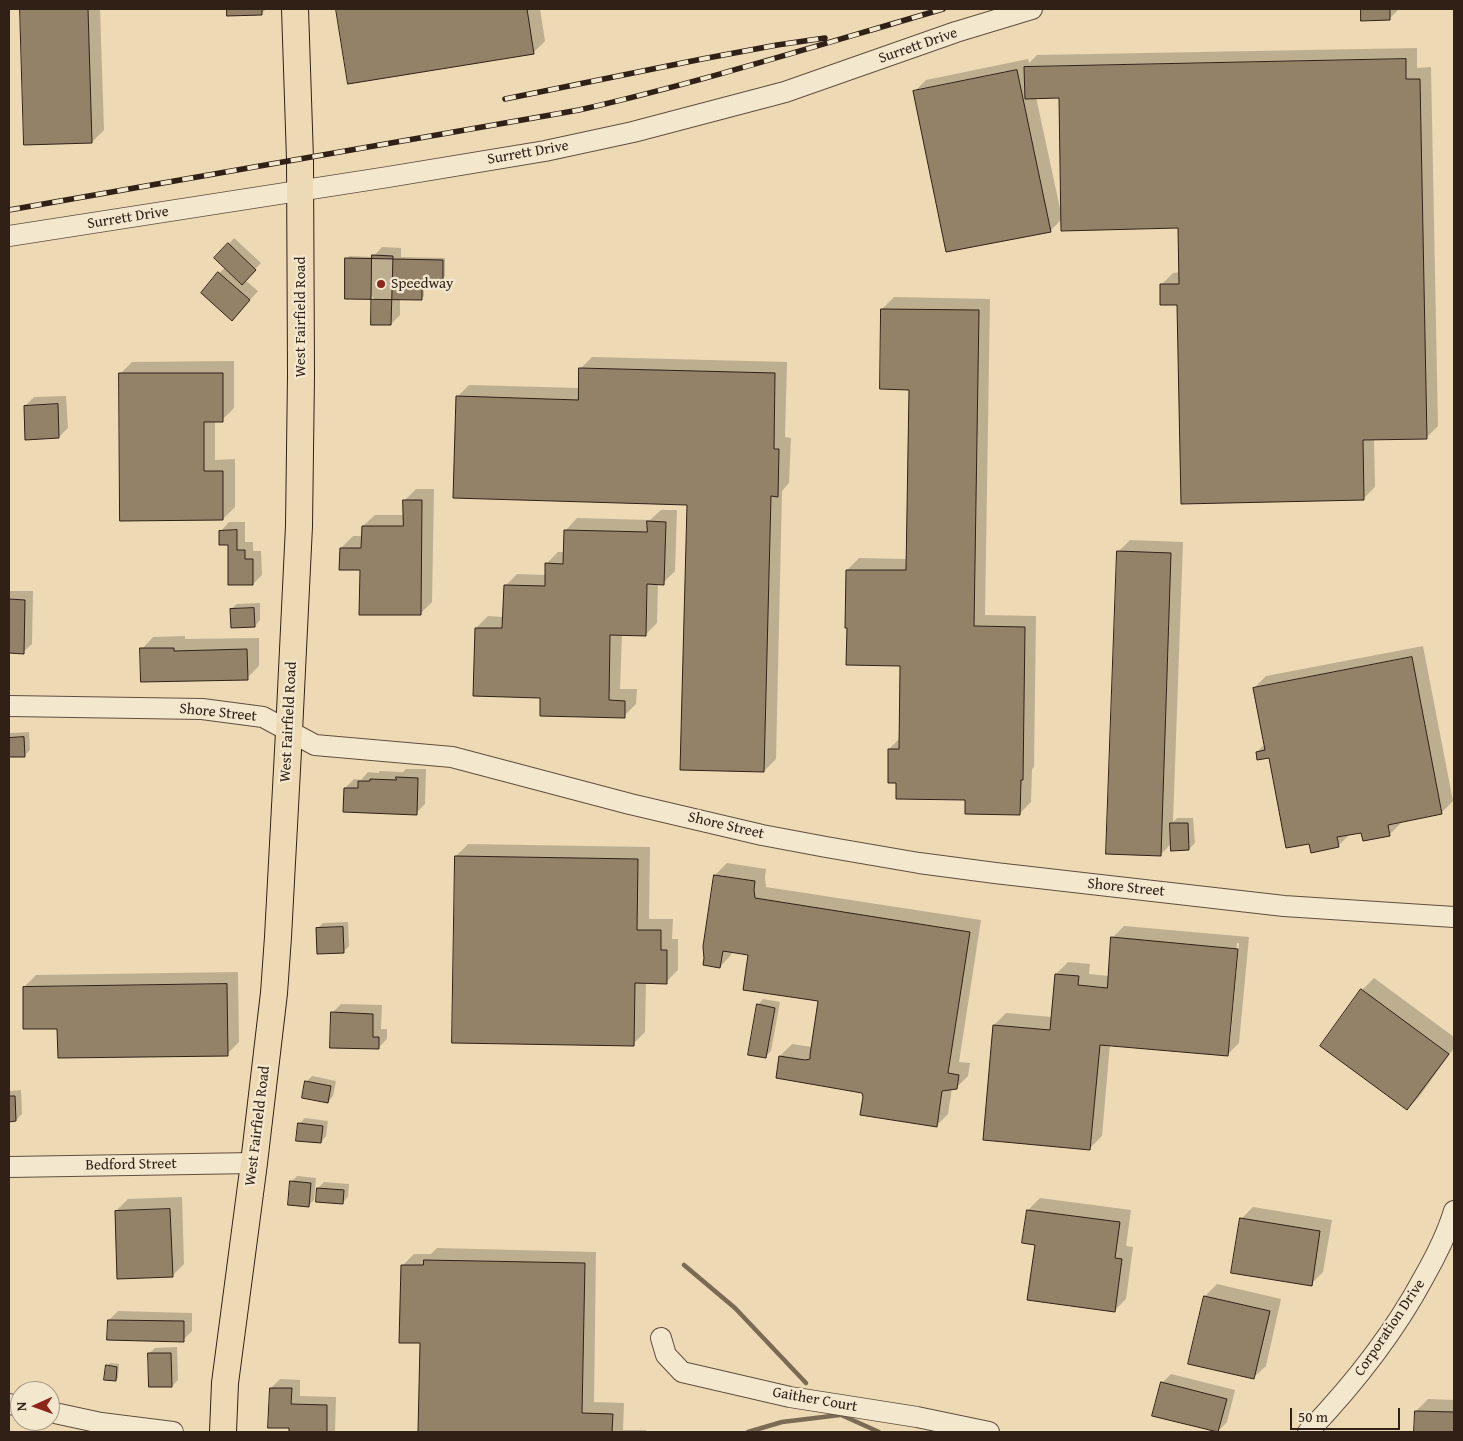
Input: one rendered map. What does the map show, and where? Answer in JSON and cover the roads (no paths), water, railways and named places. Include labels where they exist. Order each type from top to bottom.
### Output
[{"type":"main road","name":"West Fairfield Road","points":[[223,1432],[225,1383],[274,993],[289,732],[299,526],[301,375],[299,111],[295,9]]},
{"type":"street","name":"Surrett Drive","points":[[9,236],[300,191],[545,150],[633,132],[785,92],[956,32],[1032,9]]},
{"type":"street","name":"Shore Street","points":[[9,706],[202,709],[263,717],[314,745],[452,757],[630,804],[826,848],[1026,877],[1284,906],[1454,917]]},
{"type":"street","name":"Bedford Street","points":[[9,1167],[254,1163]]},
{"type":"street","name":"Corporation Drive","points":[[1308,1432],[1348,1389],[1381,1347],[1411,1302],[1436,1255],[1454,1211]]},
{"type":"street","name":"Gaither Court","points":[[661,1338],[666,1356],[682,1372],[790,1397],[917,1417],[989,1432]]},
{"type":"street","points":[[60,1414],[100,1422],[173,1432]]},
{"type":"waterway","points":[[684,1265],[735,1308],[806,1383]]},
{"type":"waterway","points":[[839,1414],[879,1432]]},
{"type":"waterway","points":[[748,1432],[782,1422],[840,1415]]},
{"type":"railway","points":[[9,210],[579,110],[716,75],[943,9]]},
{"type":"railway","points":[[505,99],[702,59],[825,38]]},
{"type":"place","name":"Speedway","points":[[381,284]]}]
